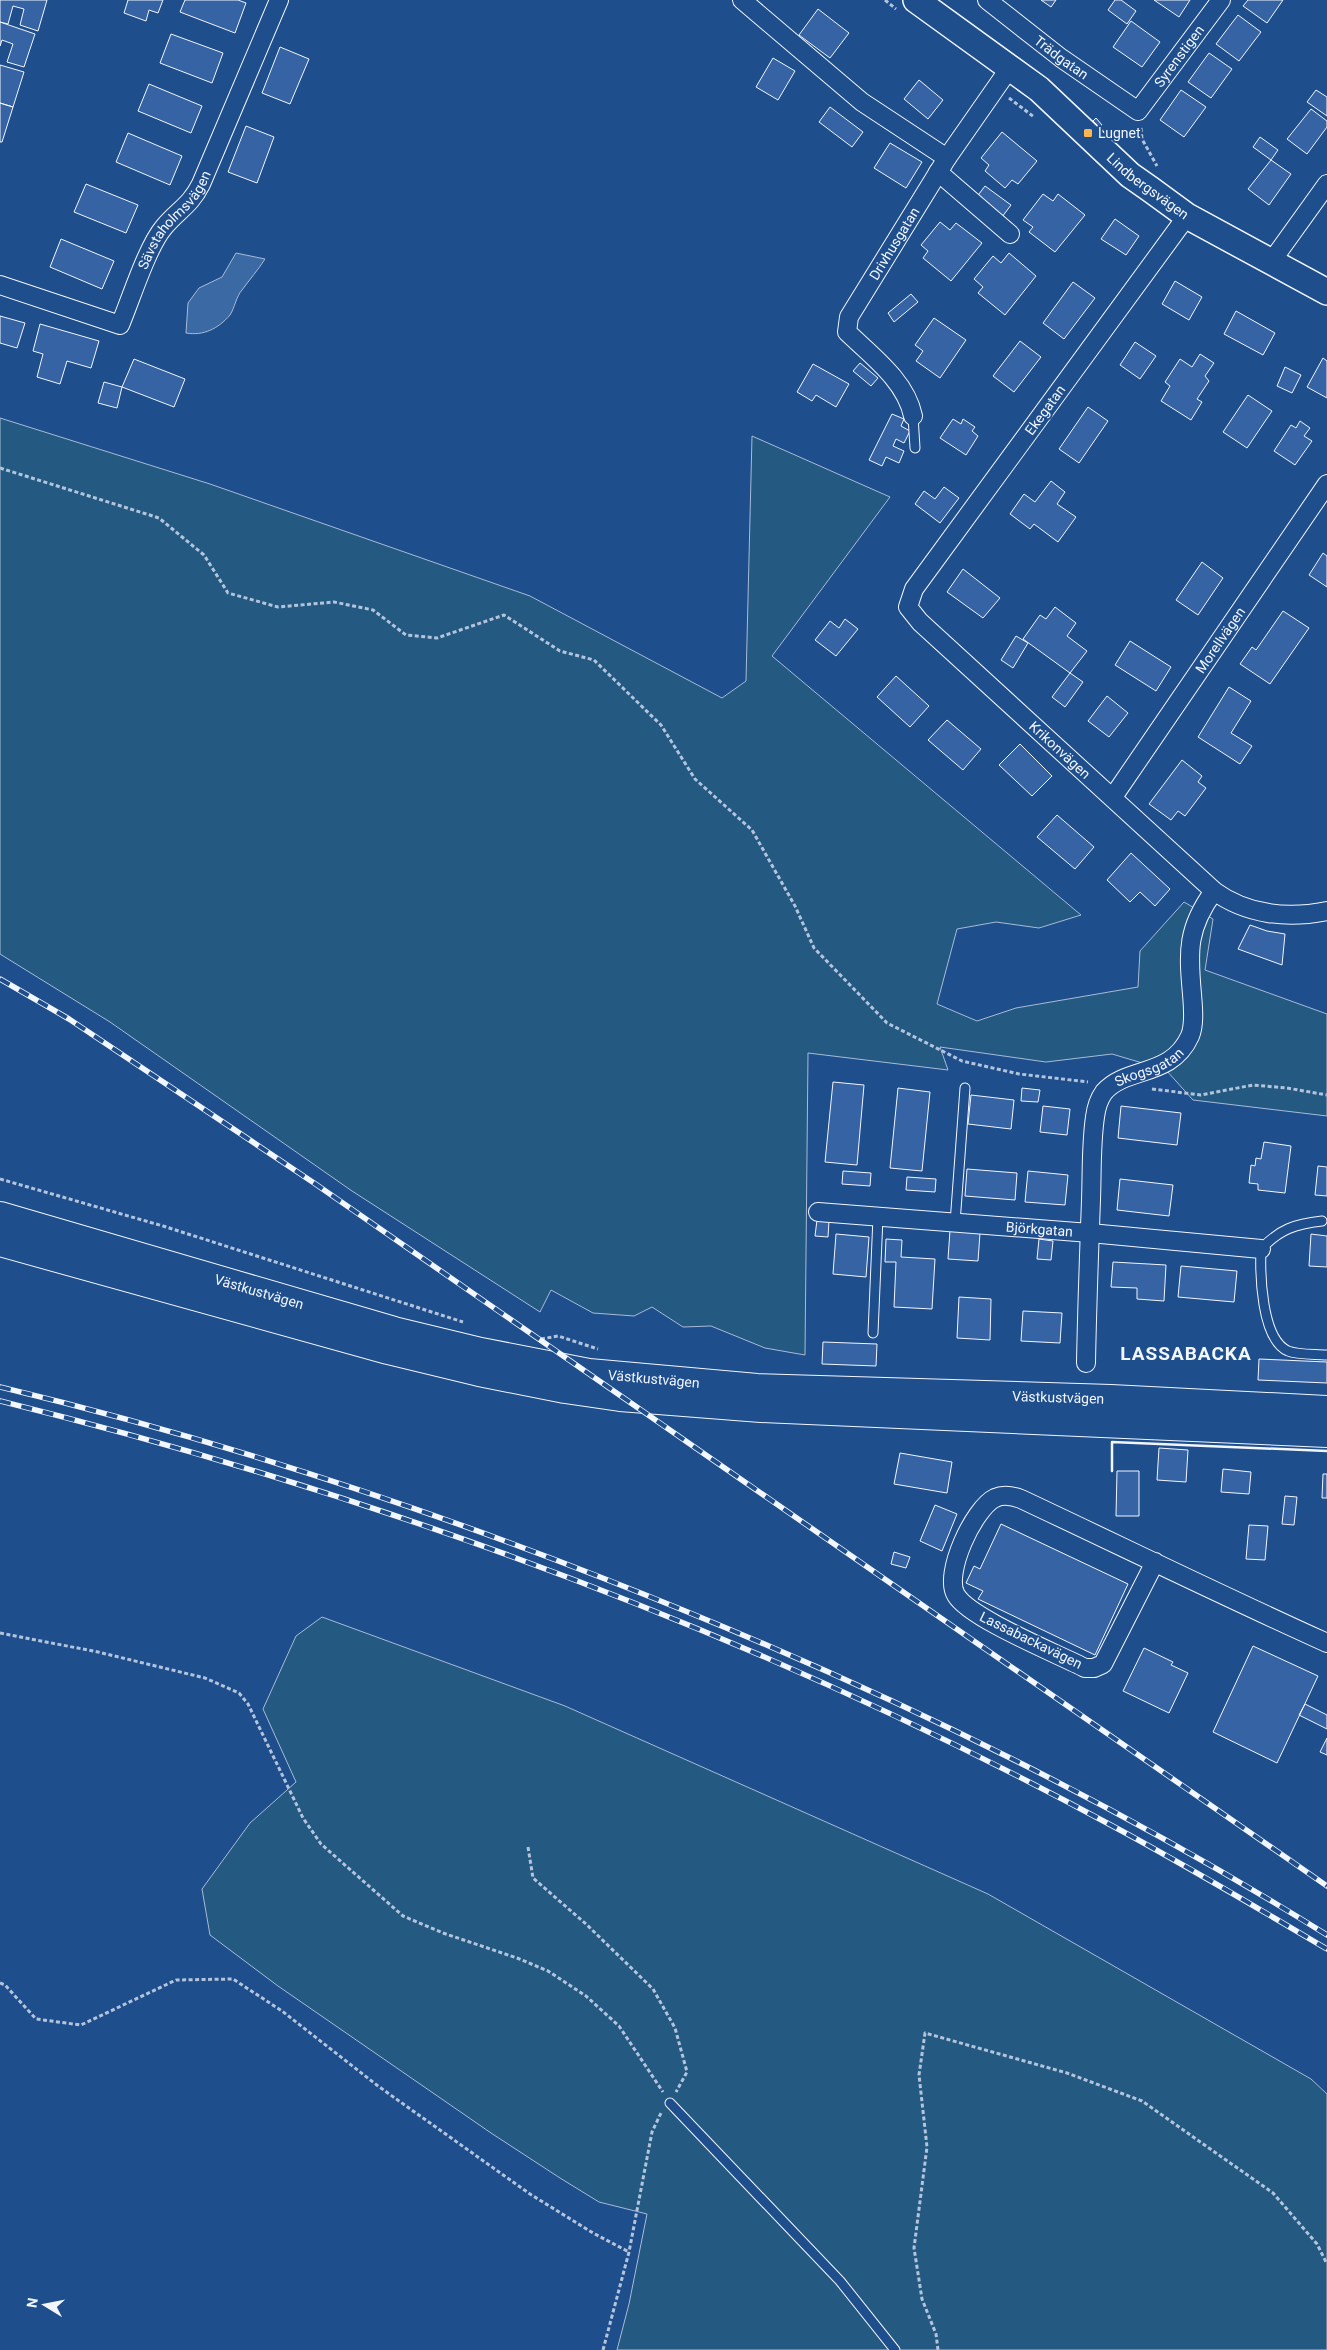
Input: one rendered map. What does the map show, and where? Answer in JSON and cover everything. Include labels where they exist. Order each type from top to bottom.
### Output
[{"type":"main road","name":"Västkustvägen","points":[[0,1216],[394,1331],[481,1352],[589,1373],[756,1388],[1111,1399],[1327,1410]]},
{"type":"main road","name":"Västkustvägen","points":[[0,1242],[388,1350],[565,1389],[686,1403],[761,1408],[1327,1433]]},
{"type":"street","name":"Sävstaholmsvägen","points":[[0,285],[120,325],[155,240],[164,227],[194,198],[201,184],[280,0]]},
{"type":"street","points":[[742,0],[862,102],[942,165],[1010,234]]},
{"type":"street","name":"Lindbergsvägen","points":[[916,0],[1045,95],[1130,175],[1187,216],[1327,292]]},
{"type":"street","name":"Syrenstigen","points":[[1138,111],[1221,0]]},
{"type":"street","name":"Trädgatan","points":[[992,1],[1061,58],[1138,111]]},
{"type":"street","name":"Drivhusgatan","points":[[913,416],[910,401],[891,375],[848,332],[849,318],[942,165],[1009,69]]},
{"type":"street","points":[[1271,262],[1327,184]]},
{"type":"street","name":"Ekegatan","points":[[908,607],[914,589],[1187,216]]},
{"type":"street","name":"Morellvägen","points":[[1113,797],[1327,484]]},
{"type":"street","name":"Krikonvägen","points":[[908,607],[920,622],[1214,891]]},
{"type":"street","points":[[1214,891],[1237,905],[1272,914],[1302,915],[1327,911]]},
{"type":"street","name":"Skogsgatan","points":[[1086,1363],[1095,1116],[1104,1093],[1113,1085],[1166,1064],[1184,1046],[1190,1035],[1193,1007],[1188,949],[1191,935],[1202,907],[1214,891]]},
{"type":"street","name":"Björkgatan","points":[[818,1212],[1090,1233],[1261,1249]]},
{"type":"street","name":"Lassabackavägen","points":[[1155,1562],[1103,1664],[1094,1668],[1085,1668],[984,1619],[966,1608],[956,1597],[952,1587],[957,1558],[980,1510],[995,1498],[1003,1496],[1021,1499],[1155,1562],[1327,1643]]},
{"type":"lane","points":[[913,416],[915,448]]},
{"type":"lane","points":[[955,1223],[965,1088]]},
{"type":"lane","points":[[873,1333],[878,1217]]},
{"type":"lane","points":[[1322,1221],[1298,1224],[1287,1229],[1272,1238],[1261,1249],[1262,1293],[1273,1335],[1280,1345],[1288,1351],[1326,1355]]},
{"type":"lane","points":[[670,2103],[840,2281],[895,2350]]},
{"type":"path","points":[[1138,111],[1142,139],[1160,170]]},
{"type":"path","points":[[0,468],[159,518],[204,555],[228,593],[278,607],[334,602],[373,610],[406,635],[437,638],[504,615],[560,651],[594,660],[661,725],[694,779],[752,830],[795,906],[814,948],[887,1023],[962,1061],[1018,1074],[1201,1095],[1253,1085],[1287,1088],[1327,1095]]},
{"type":"path","points":[[0,1179],[163,1226],[469,1324]]},
{"type":"path","points":[[538,1339],[558,1336],[601,1350]]},
{"type":"path","points":[[0,1633],[166,1667],[205,1678],[239,1693],[248,1704],[303,1818],[321,1844],[404,1916],[443,1933],[517,1958],[548,1971],[586,1996],[619,2026],[644,2060],[670,2103]]},
{"type":"path","points":[[528,1847],[533,1878],[586,1924],[654,1989],[675,2028],[687,2072],[670,2103],[660,2114],[652,2132],[629,2252],[603,2350]]},
{"type":"path","points":[[0,1983],[5,1985],[36,2019],[81,2025],[176,1980],[233,1979],[282,2011],[378,2086],[530,2194],[593,2233],[629,2252]]},
{"type":"path","points":[[938,2350],[936,2334],[922,2299],[914,2248],[927,2147],[919,2076],[925,2033],[1067,2072],[1142,2101],[1273,2193],[1317,2244],[1327,2264]]},
{"type":"shaded area","points":[[236,253],[265,259],[240,293],[232,312],[225,320],[215,328],[204,332],[186,333],[188,303],[199,288],[222,277]]},
{"type":"shaded area","points":[[0,418],[210,484],[530,596],[722,698],[746,681],[752,436],[890,497],[772,656],[1081,915],[1039,928],[996,922],[957,929],[937,1004],[977,1021],[1016,1008],[1138,987],[1140,951],[1184,902],[1213,919],[1205,970],[1327,1014],[1327,1116],[1193,1100],[1166,1070],[1112,1054],[1046,1062],[940,1047],[948,1070],[808,1053],[805,1355],[765,1348],[711,1326],[683,1327],[652,1307],[634,1316],[593,1313],[551,1290],[540,1312],[352,1191],[110,1022],[0,954]]},
{"type":"shaded area","points":[[322,1617],[565,1706],[988,1894],[1311,2079],[1327,2094],[1327,2350],[617,2350],[629,2304],[647,2214],[599,2202],[560,2178],[491,2133],[278,1986],[210,1935],[202,1889],[250,1823],[296,1782],[263,1709],[296,1636]]},
{"type":"building","points":[[0,0],[47,0],[38,31],[20,25],[24,9],[13,6],[8,24],[0,22]]},
{"type":"building","points":[[128,0],[163,0],[158,13],[149,10],[146,21],[124,13]]},
{"type":"building","points":[[185,0],[238,0],[246,3],[235,33],[180,12]]},
{"type":"building","points":[[1041,0],[1056,0],[1051,7]]},
{"type":"building","points":[[1115,0],[1121,0],[1136,11],[1127,24],[1108,10]]},
{"type":"building","points":[[1154,0],[1190,0],[1179,17]]},
{"type":"building","points":[[1248,0],[1283,0],[1267,23],[1243,6]]},
{"type":"building","points":[[818,9],[849,33],[830,58],[799,35]]},
{"type":"building","points":[[1238,15],[1261,32],[1239,61],[1216,44]]},
{"type":"building","points":[[1131,21],[1160,42],[1142,67],[1113,47]]},
{"type":"building","points":[[0,22],[35,34],[24,67],[7,62],[13,44],[2,40],[0,46]]},
{"type":"building","points":[[171,34],[223,53],[212,83],[160,63]]},
{"type":"building","points":[[280,47],[309,59],[290,104],[262,93]]},
{"type":"building","points":[[1209,53],[1232,69],[1211,98],[1188,82]]},
{"type":"building","points":[[773,58],[795,71],[778,100],[756,87]]},
{"type":"building","points":[[0,65],[24,72],[13,107],[0,103]]},
{"type":"building","points":[[919,80],[943,100],[928,119],[904,99]]},
{"type":"building","points":[[149,84],[202,106],[191,133],[138,111]]},
{"type":"building","points":[[1181,90],[1206,107],[1184,137],[1160,120]]},
{"type":"building","points":[[1316,90],[1327,97],[1327,116],[1307,102]]},
{"type":"building","points":[[0,103],[13,107],[2,142],[0,142]]},
{"type":"building","points":[[830,107],[863,132],[852,147],[819,122]]},
{"type":"building","points":[[1311,109],[1327,121],[1327,127],[1307,154],[1287,139]]},
{"type":"building","points":[[1096,118],[1102,125],[1099,127],[1093,121]]},
{"type":"building","points":[[246,126],[274,137],[257,183],[228,172]]},
{"type":"building","points":[[1002,132],[1037,161],[1018,184],[1012,180],[1005,188],[985,171],[989,165],[981,158]]},
{"type":"building","points":[[128,133],[182,156],[170,185],[116,162]]},
{"type":"building","points":[[1260,137],[1278,150],[1271,160],[1253,147]]},
{"type":"building","points":[[890,143],[922,162],[906,188],[874,168]]},
{"type":"building","points":[[1271,160],[1291,174],[1269,205],[1248,189]]},
{"type":"building","points":[[86,184],[138,205],[126,233],[74,212]]},
{"type":"building","points":[[985,186],[1011,205],[1002,217],[976,198]]},
{"type":"building","points":[[1043,194],[1053,201],[1058,194],[1085,215],[1055,252],[1029,232],[1033,227],[1023,220]]},
{"type":"building","points":[[1115,219],[1139,236],[1126,255],[1101,239]]},
{"type":"building","points":[[940,222],[950,230],[956,223],[982,243],[951,281],[923,258],[928,251],[921,245]]},
{"type":"building","points":[[61,239],[114,261],[102,289],[50,267]]},
{"type":"building","points":[[1009,253],[1036,276],[1005,315],[978,293],[983,287],[974,279],[993,256],[1001,263]]},
{"type":"building","points":[[1175,281],[1202,297],[1189,320],[1162,304]]},
{"type":"building","points":[[1073,282],[1095,298],[1064,339],[1043,323]]},
{"type":"building","points":[[911,294],[918,302],[894,322],[888,313]]},
{"type":"building","points":[[1236,311],[1275,333],[1263,355],[1224,334]]},
{"type":"building","points":[[0,316],[25,323],[17,348],[0,343]]},
{"type":"building","points":[[934,318],[966,340],[940,378],[916,361],[923,351],[915,345]]},
{"type":"building","points":[[40,324],[99,341],[91,368],[67,361],[60,384],[37,377],[43,354],[33,351]]},
{"type":"building","points":[[1020,341],[1041,357],[1014,392],[993,376]]},
{"type":"building","points":[[1135,342],[1156,356],[1140,379],[1120,365]]},
{"type":"building","points":[[1200,354],[1214,363],[1205,376],[1209,381],[1197,399],[1202,402],[1191,420],[1161,401],[1170,386],[1165,382],[1180,359],[1192,367]]},
{"type":"building","points":[[1323,358],[1327,361],[1327,398],[1307,387]]},
{"type":"building","points":[[134,359],[185,379],[174,407],[122,387]]},
{"type":"building","points":[[860,363],[878,378],[871,386],[853,371]]},
{"type":"building","points":[[813,364],[849,384],[836,407],[816,395],[812,401],[797,392]]},
{"type":"building","points":[[1285,367],[1301,375],[1292,393],[1277,386]]},
{"type":"building","points":[[104,382],[122,387],[117,408],[98,403]]},
{"type":"building","points":[[1248,395],[1272,411],[1247,448],[1223,432]]},
{"type":"building","points":[[1088,407],[1108,421],[1079,463],[1059,449]]},
{"type":"building","points":[[892,414],[904,419],[901,426],[910,431],[904,443],[896,439],[893,446],[904,451],[899,463],[886,457],[882,466],[869,460]]},
{"type":"building","points":[[953,419],[961,424],[963,419],[975,427],[972,431],[978,436],[966,455],[940,438]]},
{"type":"building","points":[[1300,421],[1310,428],[1304,436],[1312,441],[1295,465],[1274,451],[1291,425],[1296,428]]},
{"type":"building","points":[[1051,481],[1065,492],[1057,504],[1076,517],[1058,542],[1034,524],[1030,529],[1010,514],[1024,494],[1035,502]]},
{"type":"building","points":[[944,487],[959,498],[940,523],[915,504],[924,491],[935,499]]},
{"type":"building","points":[[1323,553],[1327,556],[1327,587],[1309,575]]},
{"type":"building","points":[[1202,562],[1223,578],[1198,615],[1176,600]]},
{"type":"building","points":[[963,569],[1000,598],[983,618],[947,592]]},
{"type":"building","points":[[1055,607],[1076,623],[1067,636],[1087,651],[1070,673],[1023,639],[1040,615],[1046,619]]},
{"type":"building","points":[[1283,611],[1309,628],[1270,684],[1240,664],[1252,647],[1256,650]]},
{"type":"building","points":[[845,619],[858,629],[836,656],[815,640],[830,621],[839,628]]},
{"type":"building","points":[[1016,636],[1028,643],[1013,668],[1001,660]]},
{"type":"building","points":[[1130,641],[1171,667],[1156,691],[1115,665]]},
{"type":"building","points":[[1070,673],[1083,682],[1065,707],[1052,697]]},
{"type":"building","points":[[896,676],[929,706],[910,727],[877,697]]},
{"type":"building","points":[[1229,687],[1251,701],[1231,733],[1252,746],[1240,764],[1198,737]]},
{"type":"building","points":[[1107,696],[1128,713],[1109,737],[1088,721]]},
{"type":"building","points":[[947,720],[981,749],[963,770],[928,740]]},
{"type":"building","points":[[1020,744],[1052,776],[1032,796],[999,765]]},
{"type":"building","points":[[1182,760],[1202,776],[1198,782],[1206,788],[1185,816],[1178,811],[1171,820],[1149,804]]},
{"type":"building","points":[[1057,815],[1094,847],[1075,869],[1037,837]]},
{"type":"building","points":[[1131,853],[1170,889],[1155,906],[1140,892],[1130,902],[1107,880]]},
{"type":"building","points":[[1250,925],[1267,931],[1285,934],[1282,965],[1238,949]]},
{"type":"building","points":[[833,1082],[864,1085],[857,1165],[825,1162]]},
{"type":"building","points":[[898,1088],[930,1092],[922,1171],[890,1168]]},
{"type":"building","points":[[1022,1088],[1040,1090],[1038,1102],[1021,1101]]},
{"type":"building","points":[[971,1095],[1014,1100],[1011,1129],[968,1124]]},
{"type":"building","points":[[1043,1106],[1070,1109],[1067,1135],[1040,1132]]},
{"type":"building","points":[[1121,1106],[1181,1113],[1177,1145],[1118,1138]]},
{"type":"building","points":[[1264,1142],[1291,1146],[1285,1193],[1258,1190],[1258,1184],[1249,1183],[1251,1165],[1255,1166],[1256,1158],[1261,1159]]},
{"type":"building","points":[[1318,1166],[1327,1167],[1327,1196],[1315,1195]]},
{"type":"building","points":[[967,1169],[1017,1173],[1015,1200],[965,1196]]},
{"type":"building","points":[[843,1171],[871,1173],[870,1186],[842,1184]]},
{"type":"building","points":[[1028,1171],[1068,1175],[1065,1205],[1025,1202]]},
{"type":"building","points":[[907,1177],[936,1179],[935,1192],[906,1190]]},
{"type":"building","points":[[1120,1179],[1173,1185],[1169,1216],[1117,1210]]},
{"type":"building","points":[[817,1220],[829,1221],[828,1237],[815,1236]]},
{"type":"building","points":[[950,1230],[980,1233],[978,1261],[948,1259]]},
{"type":"building","points":[[836,1234],[869,1237],[866,1277],[833,1274]]},
{"type":"building","points":[[1311,1234],[1327,1236],[1327,1267],[1309,1266]]},
{"type":"building","points":[[886,1239],[902,1240],[901,1257],[935,1259],[932,1309],[894,1307],[896,1262],[885,1262]]},
{"type":"building","points":[[1039,1239],[1053,1241],[1051,1260],[1037,1259]]},
{"type":"building","points":[[1113,1262],[1166,1265],[1164,1301],[1137,1299],[1137,1288],[1111,1287]]},
{"type":"building","points":[[1181,1266],[1237,1271],[1234,1302],[1178,1297]]},
{"type":"building","points":[[959,1297],[991,1299],[990,1340],[957,1338]]},
{"type":"building","points":[[1023,1311],[1062,1313],[1060,1343],[1021,1341]]},
{"type":"building","points":[[823,1342],[877,1344],[876,1366],[822,1364]]},
{"type":"building","points":[[1259,1359],[1327,1362],[1327,1383],[1258,1380]]},
{"type":"building","points":[[1159,1448],[1188,1450],[1186,1482],[1157,1480]]},
{"type":"building","points":[[900,1453],[952,1462],[947,1493],[894,1484]]},
{"type":"building","points":[[1223,1469],[1251,1472],[1249,1494],[1221,1492]]},
{"type":"building","points":[[1117,1471],[1139,1471],[1139,1516],[1116,1516]]},
{"type":"building","points":[[1323,1474],[1327,1474],[1327,1498],[1322,1498]]},
{"type":"building","points":[[1285,1496],[1297,1497],[1294,1525],[1282,1524]]},
{"type":"building","points":[[935,1505],[957,1514],[942,1551],[920,1541]]},
{"type":"building","points":[[1001,1524],[1128,1584],[1095,1655],[978,1599],[983,1591],[966,1583],[974,1566],[980,1569]]},
{"type":"building","points":[[1249,1525],[1268,1526],[1265,1560],[1246,1559]]},
{"type":"building","points":[[894,1552],[910,1557],[906,1568],[891,1564]]},
{"type":"building","points":[[1253,1646],[1318,1676],[1277,1763],[1213,1732]]},
{"type":"building","points":[[1144,1648],[1173,1662],[1171,1665],[1188,1673],[1169,1713],[1123,1691]]},
{"type":"building","points":[[1305,1704],[1327,1715],[1327,1729],[1299,1715]]},
{"type":"building","points":[[1327,1738],[1327,1755],[1320,1752]]},
{"type":"railway","points":[[0,979],[69,1019],[314,1183],[1327,1886]]},
{"type":"railway","points":[[0,1387],[153,1427],[379,1496],[527,1549],[694,1615],[788,1654],[880,1696],[972,1739],[1063,1785],[1152,1833],[1327,1935]]},
{"type":"railway","points":[[0,1401],[144,1439],[286,1481],[427,1527],[567,1577],[705,1632],[841,1691],[975,1755],[1135,1838],[1327,1949]]},
{"type":"wall","points":[[1112,1471],[1112,1442],[1327,1451]]},
{"type":"place","name":"Lugnet","points":[[1088,133]]},
{"type":"district","name":"LASSABACKA","points":[[1186,1353]]}]
